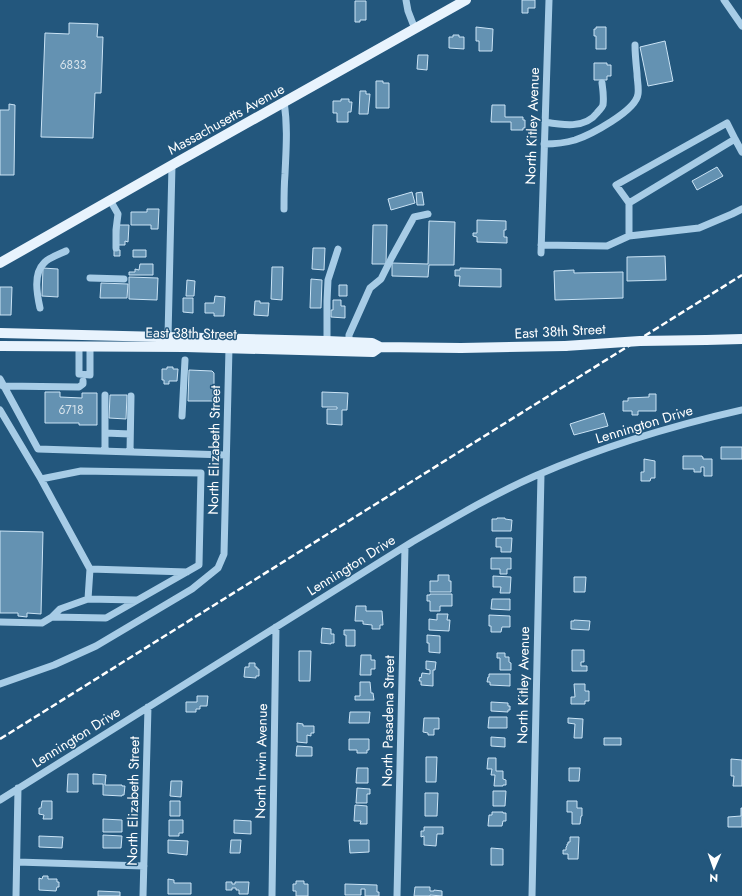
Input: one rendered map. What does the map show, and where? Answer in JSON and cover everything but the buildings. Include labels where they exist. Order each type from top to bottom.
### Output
[{"type":"main road","name":"Massachusetts Avenue","points":[[0,263],[466,0]]},
{"type":"main road","name":"East 38th Street","points":[[0,333],[327,341],[372,343],[380,347],[461,348],[565,346],[626,342],[742,338]]},
{"type":"main road","name":"East 38th Street","points":[[0,346],[229,348],[373,352],[380,347]]},
{"type":"street","points":[[406,0],[408,11],[415,29]]},
{"type":"street","name":"North Kitley Avenue","points":[[541,253],[549,0]]},
{"type":"street","points":[[724,0],[742,26]]},
{"type":"street","points":[[544,144],[558,144],[575,140],[607,124],[633,104],[638,96],[635,45]]},
{"type":"street","points":[[545,122],[559,125],[574,125],[584,123],[594,117],[602,106],[602,83]]},
{"type":"street","points":[[284,102],[287,117],[284,209]]},
{"type":"street","points":[[629,236],[629,203],[616,185],[727,123],[742,152]]},
{"type":"street","points":[[629,203],[735,140]]},
{"type":"street","points":[[168,337],[172,165]]},
{"type":"street","points":[[110,200],[118,214],[116,248]]},
{"type":"street","points":[[541,245],[607,246],[629,236],[699,228],[742,209]]},
{"type":"street","points":[[349,342],[349,335],[370,288],[381,280],[414,217],[428,214]]},
{"type":"street","points":[[327,341],[328,280],[338,249]]},
{"type":"street","points":[[40,308],[36,289],[38,272],[44,262],[66,251]]},
{"type":"street","points":[[90,278],[124,279]]},
{"type":"street","points":[[79,346],[79,374],[83,381]]},
{"type":"street","points":[[2,383],[79,387],[90,375],[90,346]]},
{"type":"street","name":"North Elizabeth Street","points":[[0,684],[54,665],[96,646],[192,589],[218,568],[224,554],[229,348]]},
{"type":"street","points":[[182,416],[185,360]]},
{"type":"street","points":[[79,374],[90,375]]},
{"type":"street","points":[[2,383],[38,449],[226,455]]},
{"type":"street","points":[[105,396],[105,451]]},
{"type":"street","points":[[130,452],[131,396]]},
{"type":"street","points":[[0,410],[41,479],[90,569],[88,599]]},
{"type":"street","name":"Lennington Drive","points":[[0,800],[276,627],[470,508],[572,461],[647,435],[702,419],[742,410]]},
{"type":"street","points":[[105,433],[130,434]]},
{"type":"street","points":[[41,479],[81,471],[201,473],[199,565],[106,618],[52,617]]},
{"type":"street","name":"North Kitley Avenue","points":[[532,896],[541,474]]},
{"type":"street","name":"North Pasadena Street","points":[[397,896],[405,547]]},
{"type":"street","points":[[90,569],[187,572]]},
{"type":"street","points":[[0,622],[42,623],[52,617],[60,609],[88,599],[138,600]]},
{"type":"street","name":"North Irwin Avenue","points":[[272,896],[276,627]]},
{"type":"street","name":"North Elizabeth Street","points":[[143,896],[148,707]]},
{"type":"street","points":[[16,896],[18,788]]},
{"type":"street","points":[[17,862],[144,866]]},
{"type":"railway","points":[[0,739],[742,275]]}]
